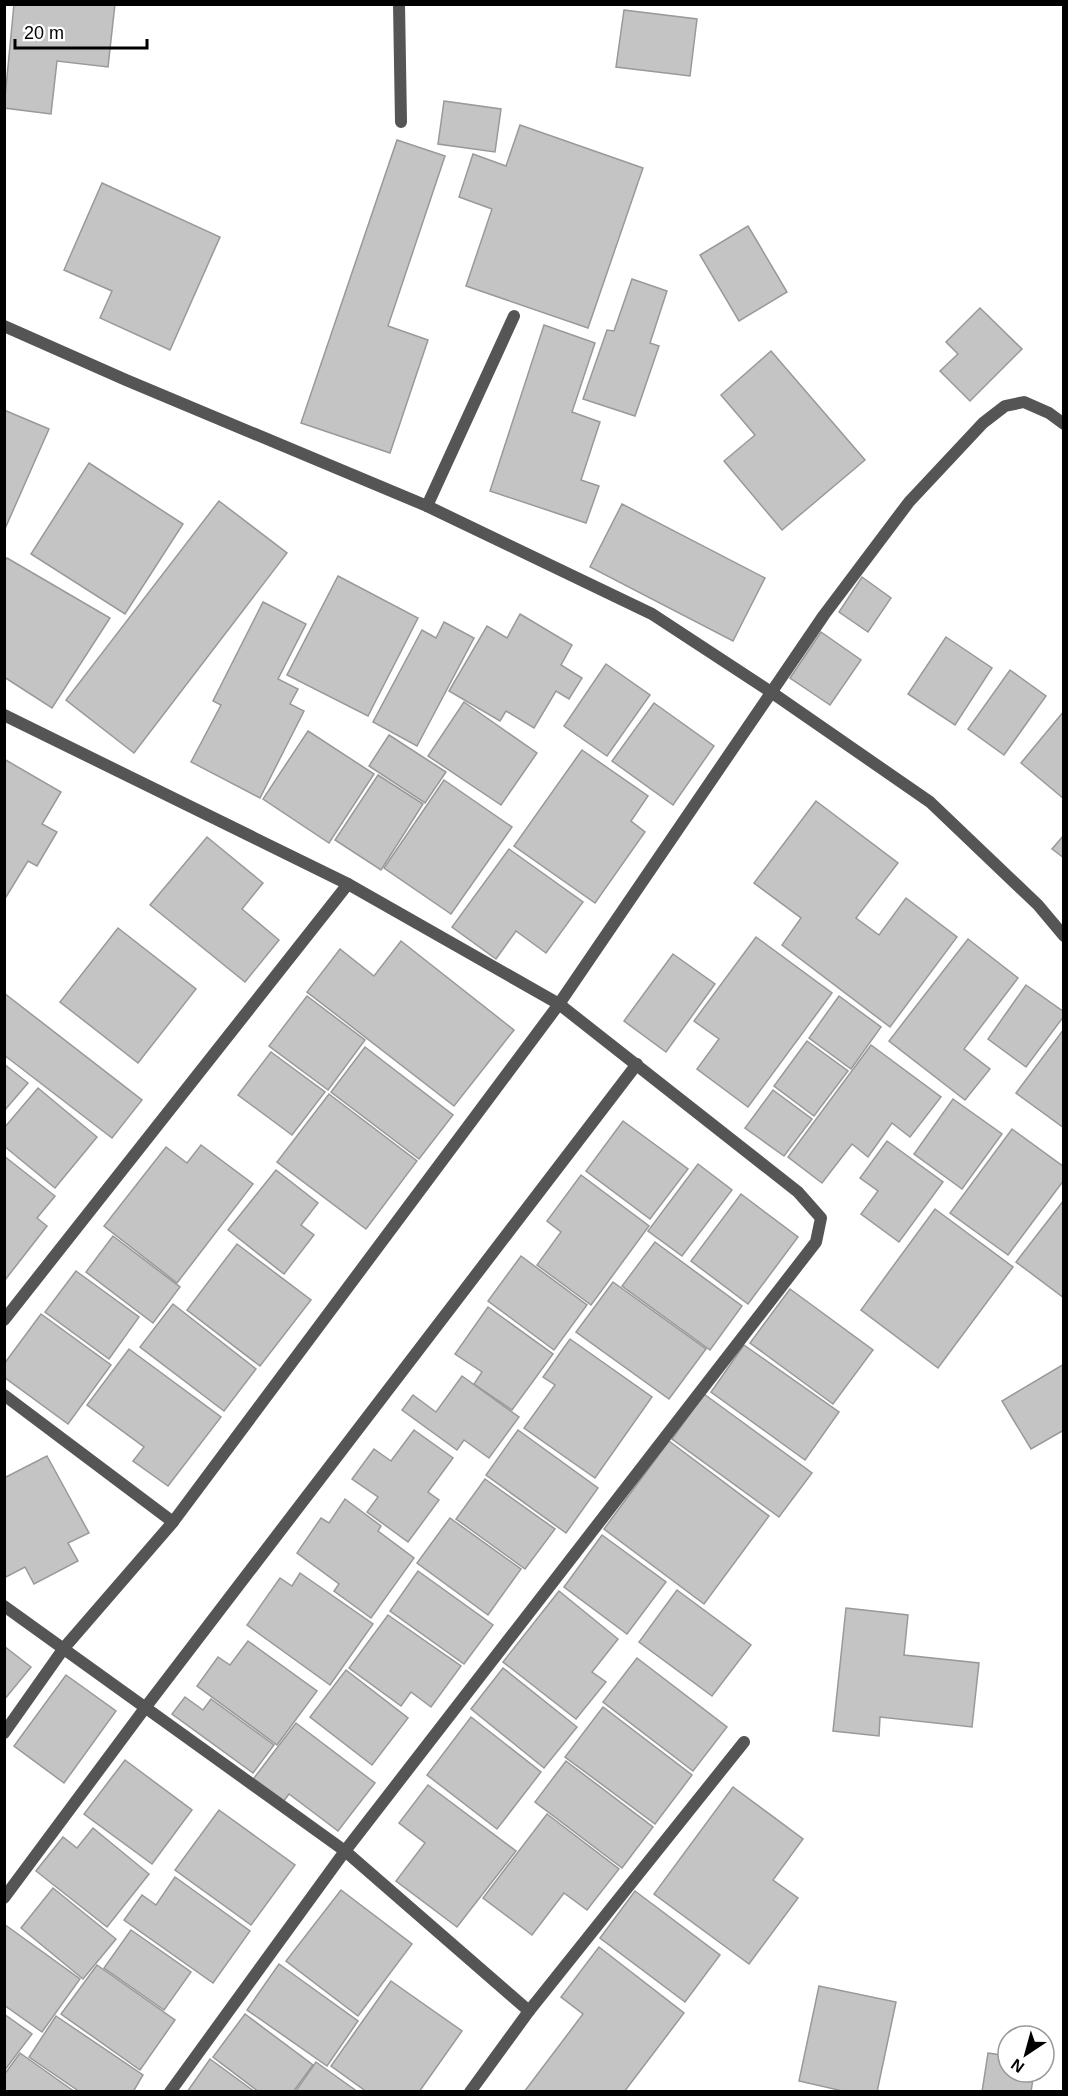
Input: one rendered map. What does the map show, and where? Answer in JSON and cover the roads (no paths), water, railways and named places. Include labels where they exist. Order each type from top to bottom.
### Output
[{"type":"street","points":[[399,4],[401,122]]},
{"type":"street","points":[[427,507],[514,316]]},
{"type":"street","points":[[4,326],[427,507],[652,614],[771,692],[930,802],[1038,905],[1064,936]]},
{"type":"street","points":[[4,1733],[64,1648],[173,1522],[560,1004],[824,615],[909,502],[983,423],[1005,406],[1024,402],[1049,413],[1064,424]]},
{"type":"street","points":[[4,715],[348,884],[560,1004],[798,1192],[821,1218],[816,1242],[345,1851],[170,2091]]},
{"type":"street","points":[[4,1320],[348,884]]},
{"type":"street","points":[[4,1899],[145,1708],[637,1064]]},
{"type":"street","points":[[4,1395],[173,1522]]},
{"type":"street","points":[[4,1606],[345,1851],[529,2011]]},
{"type":"street","points":[[470,2091],[529,2011],[744,1742]]}]
